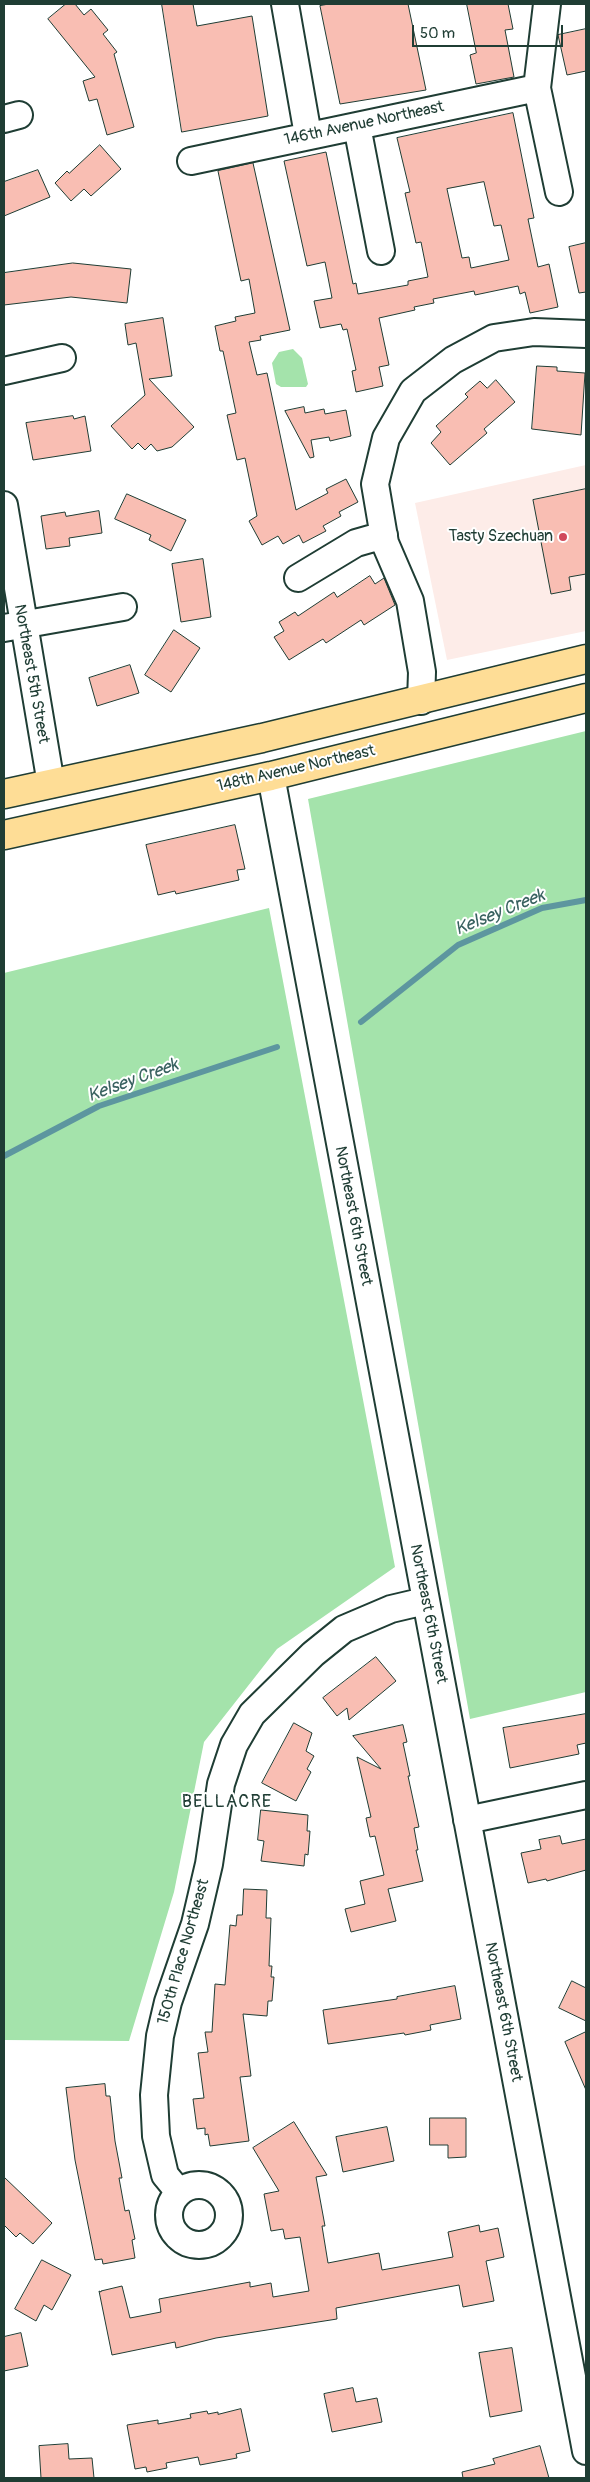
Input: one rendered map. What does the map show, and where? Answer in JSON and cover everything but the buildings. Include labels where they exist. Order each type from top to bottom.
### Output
[{"type":"main road","points":[[4,794],[421,701],[586,660]]},
{"type":"main road","points":[[404,743],[472,714],[478,707],[478,687]]},
{"type":"main road","name":"148th Avenue Northeast","points":[[4,835],[270,776],[586,698]]},
{"type":"street","points":[[285,4],[308,135]]},
{"type":"street","points":[[547,4],[537,88],[559,192]]},
{"type":"street","name":"146th Avenue Northeast","points":[[191,160],[537,88]]},
{"type":"street","points":[[356,126],[381,252]]},
{"type":"street","points":[[421,701],[422,672],[410,601],[384,535],[375,484],[386,438],[413,391],[453,360],[494,338],[534,332],[586,334]]},
{"type":"street","points":[[4,371],[62,358]]},
{"type":"street","name":"Northeast 5th Street","points":[[4,505],[13,626],[51,784]]},
{"type":"street","points":[[298,578],[356,543],[384,535]]},
{"type":"street","points":[[13,626],[124,607]]},
{"type":"street","name":"Northeast 6th Street","points":[[270,776],[425,1601],[583,2411],[586,2451]]},
{"type":"street","name":"150th Place Northeast","points":[[179,2192],[165,2175],[156,2136],[154,2095],[160,2036],[168,2002],[196,1924],[210,1864],[221,1784],[234,1745],[252,1714],[313,1654],[344,1629],[391,1609],[425,1601]]},
{"type":"street","points":[[467,1820],[586,1795]]},
{"type":"shaded area","points":[[586,465],[586,631],[447,660],[415,503]]},
{"type":"green space","points":[[293,349],[302,358],[308,384],[306,387],[281,387],[276,384],[272,363],[279,352]]},
{"type":"green space","points":[[586,731],[586,1692],[470,1719],[308,799]]},
{"type":"green space","points":[[269,908],[395,1567],[277,1649],[204,1742],[174,1892],[129,2041],[4,2040],[4,973]]},
{"type":"waterway","name":"Kelsey Creek","points":[[361,1022],[458,945],[542,908],[586,900]]},
{"type":"waterway","name":"Kelsey Creek","points":[[4,1156],[99,1106],[277,1047]]},
{"type":"place","name":"Tasty Szechuan","points":[[563,537]]},
{"type":"district","name":"BELLACRE","points":[[227,1802]]}]
